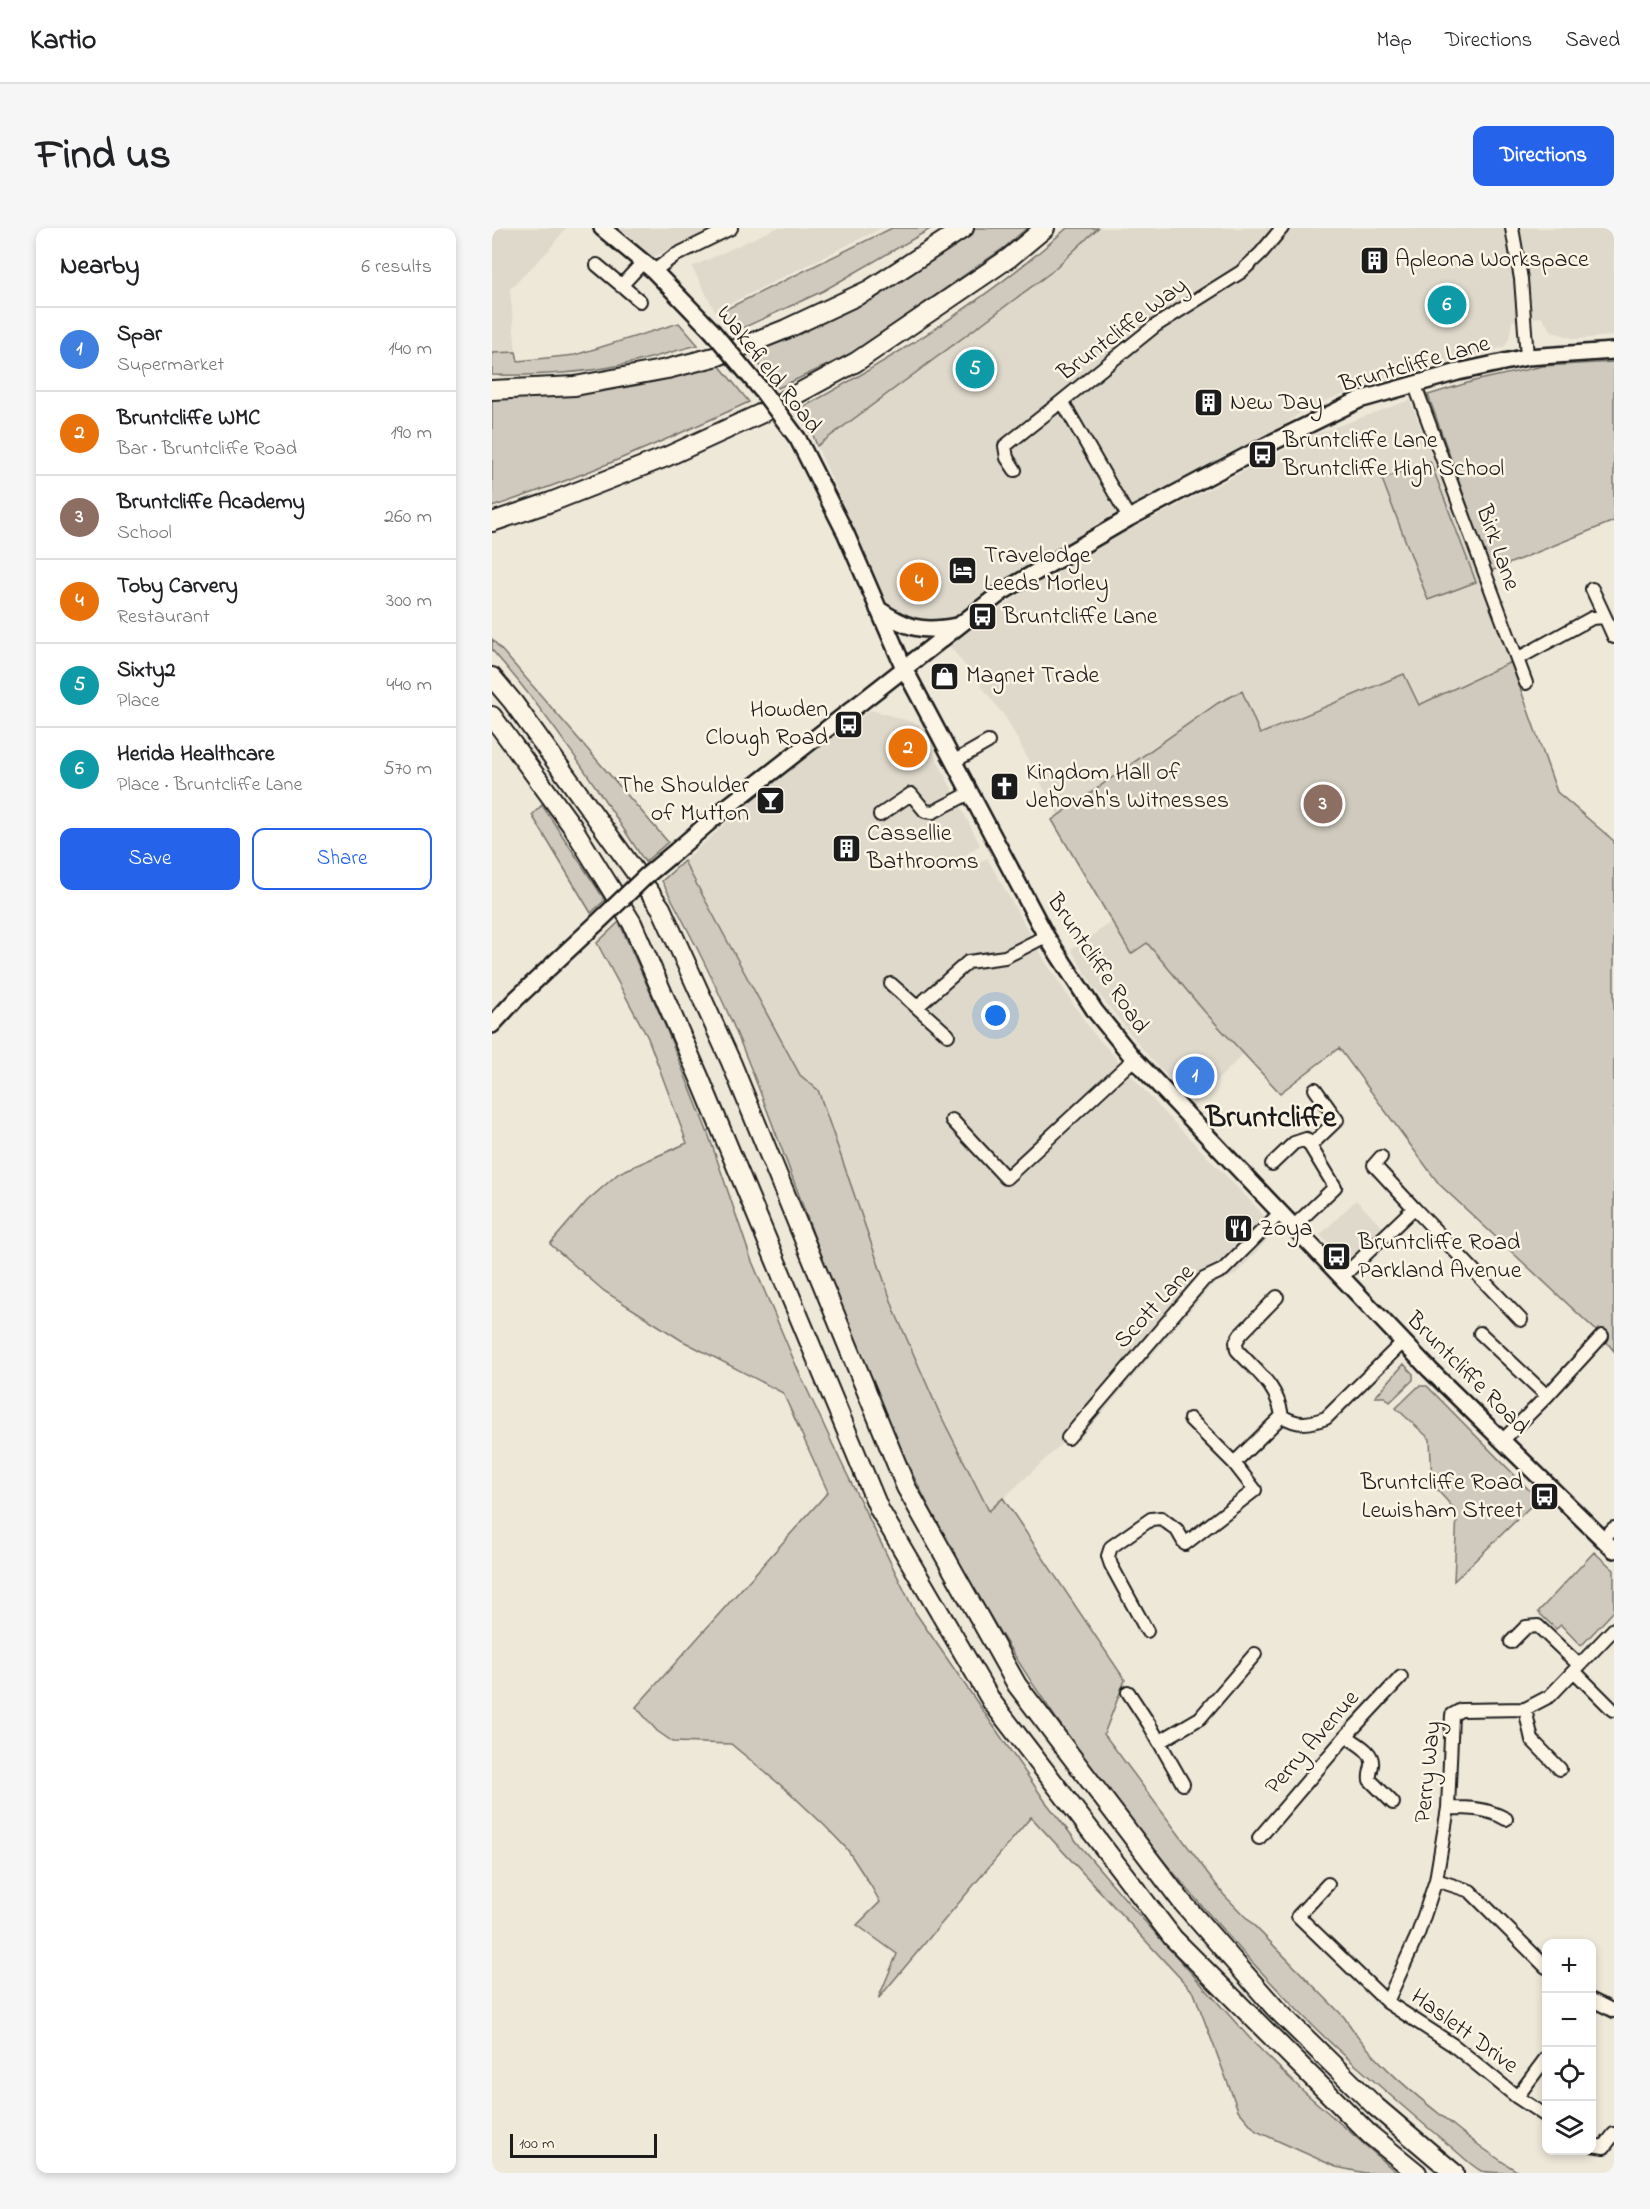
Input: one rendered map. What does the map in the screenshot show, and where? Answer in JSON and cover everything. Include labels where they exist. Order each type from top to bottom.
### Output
[{"type":"highway","points":[[492,390],[576,386],[667,369],[718,356],[786,329],[869,290],[964,228]]},
{"type":"highway","points":[[492,522],[551,502],[666,457],[779,404],[856,362],[1009,258],[1045,228]]},
{"type":"highway","points":[[492,677],[513,702],[661,908],[731,1062],[906,1487],[1017,1685],[1182,1902],[1275,2008],[1374,2106],[1454,2173]]},
{"type":"highway","points":[[492,716],[572,826],[632,923],[700,1079],[879,1509],[992,1702],[1173,1938],[1369,2134],[1417,2173]]},
{"type":"main road","name":"Wakefield Road","points":[[602,228],[649,266],[712,331],[756,383],[798,439],[846,534],[904,668]]},
{"type":"main road","name":"Bruntcliffe Lane","points":[[904,668],[1002,592],[1129,518],[1273,442],[1359,400],[1414,383],[1527,357],[1614,351]]},
{"type":"main road","points":[[878,609],[895,621],[913,628],[942,629],[960,625]]},
{"type":"main road","points":[[492,1025],[516,999],[646,876],[722,811],[904,668]]},
{"type":"main road","name":"Bruntcliffe Road","points":[[904,668],[1046,936],[1095,1011],[1134,1059],[1341,1278],[1502,1441],[1614,1550]]},
{"type":"street","points":[[621,286],[649,266],[731,228]]},
{"type":"street","name":"Bruntcliffe Way","points":[[1129,518],[1062,401],[1155,326],[1241,272],[1282,228]]},
{"type":"street","points":[[1512,228],[1521,279],[1527,357]]},
{"type":"street","points":[[597,265],[640,301]]},
{"type":"street","name":"Birk Lane","points":[[1414,383],[1526,683]]},
{"type":"street","points":[[1015,470],[1007,458],[1005,446],[1062,401]]},
{"type":"street","points":[[1592,589],[1614,637]]},
{"type":"street","points":[[1517,659],[1592,618],[1605,617]]},
{"type":"street","points":[[954,762],[988,742]]},
{"type":"street","points":[[880,815],[911,794],[925,811],[933,812],[970,793]]},
{"type":"street","points":[[917,1007],[968,962],[1005,957],[1046,936]]},
{"type":"street","points":[[891,984],[948,1035]]},
{"type":"street","points":[[952,1120],[1006,1178],[1134,1059]]},
{"type":"street","points":[[1311,1146],[1337,1120],[1315,1089]]},
{"type":"street","points":[[1272,1164],[1294,1143],[1306,1139],[1335,1186],[1294,1226]]},
{"type":"street","points":[[1374,1164],[1521,1320]]},
{"type":"street","points":[[1341,1278],[1414,1208]]},
{"type":"street","name":"Scott Lane","points":[[1068,1438],[1204,1279],[1223,1270],[1281,1212]]},
{"type":"street","points":[[1276,1297],[1236,1342],[1237,1350],[1274,1389],[1280,1400],[1282,1416]]},
{"type":"street","points":[[1480,1333],[1547,1396]]},
{"type":"street","points":[[1502,1441],[1602,1336]]},
{"type":"street","points":[[1282,1416],[1294,1423],[1310,1424],[1326,1418],[1403,1342]]},
{"type":"street","points":[[1234,1463],[1282,1416]]},
{"type":"street","points":[[1147,1631],[1111,1565],[1108,1556],[1112,1547],[1151,1519],[1161,1518],[1177,1530],[1185,1544],[1255,1490],[1234,1463],[1190,1419]]},
{"type":"street","points":[[1602,1539],[1614,1528]]},
{"type":"street","points":[[1511,1642],[1526,1627],[1538,1626],[1613,1710]]},
{"type":"street","name":"Perry Way","points":[[1387,2002],[1418,1934],[1436,1880],[1448,1808],[1452,1715],[1461,1710],[1525,1709],[1550,1696],[1614,1629]]},
{"type":"street","points":[[1159,1742],[1200,1718],[1256,1654]]},
{"type":"street","name":"Perry Avenue","points":[[1259,1838],[1346,1736],[1401,1677]]},
{"type":"street","points":[[1128,1692],[1183,1784]]},
{"type":"street","points":[[1525,1709],[1532,1740],[1560,1769]]},
{"type":"street","points":[[1346,1736],[1370,1754],[1372,1764],[1370,1780],[1393,1803]]},
{"type":"street","points":[[1448,1808],[1479,1809],[1494,1812],[1506,1819]]},
{"type":"street","points":[[1436,1880],[1470,1891],[1542,1963]]},
{"type":"street","name":"Haslett Drive","points":[[1328,1884],[1298,1916],[1387,2002],[1453,2045],[1517,2097],[1542,2113]]},
{"type":"street","points":[[1596,2002],[1614,2011]]},
{"type":"street","points":[[1517,2097],[1542,2063]]},
{"type":"street","points":[[1596,2146],[1604,2147],[1614,2134]]},
{"type":"shaded area","points":[[492,228],[566,228],[548,251],[510,289],[516,352],[492,353]]},
{"type":"shaded area","points":[[614,228],[713,228],[650,259]]},
{"type":"shaded area","points":[[776,228],[882,228],[715,311],[692,267]]},
{"type":"shaded area","points":[[892,228],[932,228],[823,291],[734,332],[718,313]]},
{"type":"shaded area","points":[[974,228],[1027,228],[1005,247],[851,354],[778,388],[749,352],[939,251]]},
{"type":"shaded area","points":[[1067,228],[1098,228],[1050,273],[817,446],[813,435],[796,411],[866,372],[937,327],[1005,279]]},
{"type":"shaded area","points":[[1098,228],[1614,228],[1614,336],[1576,339],[1553,332],[1541,317],[1512,321],[1509,339],[1504,347],[1388,379],[1330,399],[1297,415],[1282,427],[1101,521],[956,615],[935,624],[921,624],[898,615],[890,608],[886,600],[817,446],[1050,273]]},
{"type":"shaded area","points":[[679,323],[698,345],[600,369],[528,375],[492,375],[492,353],[516,352],[518,361],[575,355]]},
{"type":"shaded area","points":[[1614,362],[1614,521],[1491,571],[1428,395],[1474,381],[1543,366]]},
{"type":"shaded area","points":[[719,365],[749,402],[622,458],[492,507],[492,398],[549,397],[635,386]]},
{"type":"shaded area","points":[[1410,400],[1511,662],[1557,792],[1614,841],[1614,1033],[1439,1184],[1339,1048],[1280,1093],[1243,1054],[1194,1104],[1149,1057],[1094,988],[1071,949],[1111,923],[1052,820],[1058,815],[1006,718],[949,645],[1034,584],[1120,535],[1316,434]]},
{"type":"shaded area","points":[[1430,461],[1476,582],[1428,600],[1382,479]]},
{"type":"shaded area","points":[[492,639],[668,842],[645,862],[554,727],[492,650]]},
{"type":"shaded area","points":[[1511,662],[1557,792],[1614,841],[1614,1351],[1602,1336],[1439,1184],[1339,1048],[1280,1093],[1204,1011],[1147,943],[1131,954],[1052,820],[1218,703],[1242,691],[1260,734],[1404,674],[1419,705]]},
{"type":"shaded area","points":[[871,710],[919,724],[980,845],[958,860],[968,870],[987,858],[1047,964],[1090,1029],[1162,1110],[1259,1210],[1275,1231],[1235,1275],[1212,1285],[1078,1441],[1068,1438],[989,1512],[938,1412],[895,1312],[818,1091],[800,1075],[684,861],[771,783]]},
{"type":"shaded area","points":[[542,805],[605,900],[591,913],[532,815]]},
{"type":"shaded area","points":[[684,861],[800,1075],[818,1090],[895,1312],[939,1412],[989,1511],[1003,1498],[1125,1680],[1104,1734],[1224,1895],[1344,2017],[1365,2046],[1414,2094],[1490,2153],[1520,2173],[1485,2172],[1473,2166],[1343,2054],[1298,2010],[1240,1949],[1138,1829],[1090,1766],[1002,1635],[924,1497],[890,1426],[831,1282],[739,1039],[703,959],[662,881]]},
{"type":"shaded area","points":[[619,922],[666,1028],[709,1136],[751,1259],[798,1370],[915,1612],[1045,1801],[1132,1907],[1255,2044],[1302,2090],[1397,2173],[1365,2173],[1336,2167],[1256,2131],[1238,2110],[1194,1993],[1031,1817],[878,1999],[897,1954],[857,1925],[880,1902],[847,1849],[789,1792],[731,1744],[673,1742],[657,1731],[636,1707],[828,1492],[783,1393],[681,1340],[604,1291],[550,1244],[587,1201],[619,1173],[687,1143],[648,1038],[597,943]]},
{"type":"shaded area","points":[[1356,1200],[1384,1229],[1348,1264],[1320,1235]]},
{"type":"shaded area","points":[[1404,1364],[1413,1374],[1413,1380],[1390,1402],[1385,1397],[1375,1397]]},
{"type":"shaded area","points":[[1419,1386],[1427,1386],[1538,1499],[1454,1581],[1457,1512],[1432,1484],[1430,1439],[1396,1408]]},
{"type":"shaded area","points":[[1594,1552],[1614,1570],[1614,1611],[1581,1646],[1561,1625],[1556,1629],[1538,1612]]},
{"type":"place","name":"Apleona Workspace","points":[[1374,260]]},
{"type":"place","name":"Herida Healthcare","points":[[1447,305]]},
{"type":"place","name":"Sixty2","points":[[975,369]]},
{"type":"place","name":"New Day","points":[[1209,403]]},
{"type":"place","name":"Bruntcliffe Lane Bruntcliffe High School","points":[[1262,455]]},
{"type":"place","name":"Travelodge Leeds Morley","points":[[963,570]]},
{"type":"place","name":"Toby Carvery","points":[[919,582]]},
{"type":"place","name":"Bruntcliffe Lane","points":[[982,617]]},
{"type":"place","name":"Magnet Trade","points":[[945,676]]},
{"type":"place","name":"Howden Clough Road","points":[[849,724]]},
{"type":"place","name":"Bruntcliffe WMC","points":[[908,748]]},
{"type":"place","name":"Kingdom Hall of Jehovah's Witnesses","points":[[1005,787]]},
{"type":"place","name":"The Shoulder of Mutton","points":[[770,800]]},
{"type":"place","name":"Bruntcliffe Academy","points":[[1323,804]]},
{"type":"place","name":"Cassellie Bathrooms","points":[[846,848]]},
{"type":"place","name":"Spar","points":[[1195,1076]]},
{"type":"place","name":"Zoya","points":[[1239,1229]]},
{"type":"place","name":"Bruntcliffe Road Parkland Avenue","points":[[1337,1257]]},
{"type":"place","name":"Bruntcliffe Road Lewisham Street","points":[[1544,1497]]},
{"type":"district","name":"Bruntcliffe","points":[[1271,1119]]}]
